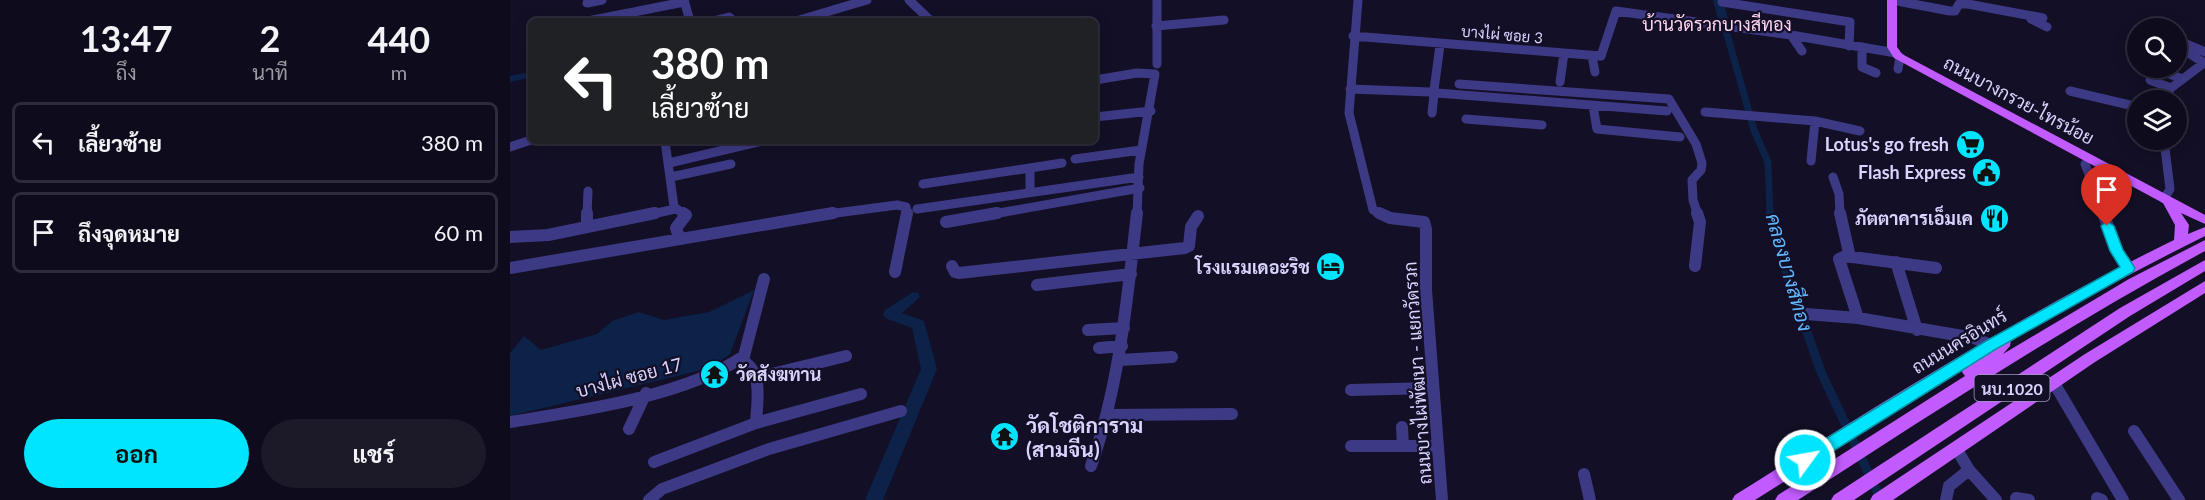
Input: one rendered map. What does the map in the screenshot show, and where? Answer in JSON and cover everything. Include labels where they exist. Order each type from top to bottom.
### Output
[{"type":"main road","points":[[1892,0],[1892,47],[1898,60]]},
{"type":"main road","name":"ถนนบางกรวย-ไทรน้อย","points":[[1898,60],[2205,220]]},
{"type":"main road","points":[[2165,199],[2205,209]]},
{"type":"main road","points":[[2165,199],[2182,225],[2181,242],[2205,243]]},
{"type":"main road","name":"ถนนนครอินทร์","points":[[1741,500],[1991,345],[2128,268],[2205,231]]},
{"type":"main road","name":"นบ.1020","points":[[1784,500],[1953,391],[2205,243]]},
{"type":"main road","name":"นบ.1020","points":[[1847,495],[2125,312],[2205,265]]},
{"type":"main road","name":"นบ.1020","points":[[1879,500],[2054,383],[2201,291]]},
{"type":"main road","points":[[1953,391],[1956,384],[1990,358],[2016,331]]},
{"type":"street","points":[[587,3],[602,0]]},
{"type":"street","points":[[806,18],[867,0]]},
{"type":"street","points":[[909,0],[928,18]]},
{"type":"street","name":"ถนนบางไผ่พัฒนา - แยกวัดรวก","points":[[1358,0],[1353,36],[1353,67],[1348,113],[1373,210],[1390,218],[1424,222],[1428,231],[1425,257],[1432,388],[1442,500]]},
{"type":"street","points":[[1892,0],[1950,11],[1963,4],[2043,18]]},
{"type":"street","points":[[2006,0],[2008,12]]},
{"type":"street","points":[[602,18],[684,1],[689,18]]},
{"type":"street","points":[[1156,64],[1157,1]]},
{"type":"street","points":[[1722,2],[1850,22],[1849,46]]},
{"type":"street","points":[[1595,72],[1592,56],[1601,56],[1616,11],[1719,25],[1733,29],[1791,35],[1862,48],[1898,60]]},
{"type":"street","points":[[2030,16],[2034,22],[2046,27]]},
{"type":"street","points":[[1156,26],[1224,20]]},
{"type":"street","points":[[1791,35],[1802,51]]},
{"type":"street","name":"บางไผ่ ซอย 3","points":[[1353,36],[1592,56]]},
{"type":"street","points":[[1432,113],[1440,45]]},
{"type":"street","points":[[2187,45],[2205,52]]},
{"type":"street","points":[[1862,48],[1862,67],[1876,73]]},
{"type":"street","points":[[2150,80],[2171,88],[2205,63],[2187,52]]},
{"type":"street","points":[[1560,82],[1564,53]]},
{"type":"street","points":[[1091,466],[1109,415],[1120,360],[1131,274],[1141,150],[1151,111],[1155,74],[1146,73],[1098,80]]},
{"type":"street","points":[[1459,82],[1669,99],[1691,135],[1701,163],[1700,172],[1692,180],[1692,200],[1700,222],[1695,266]]},
{"type":"street","points":[[1350,88],[1434,92],[1520,101],[1666,111]]},
{"type":"street","points":[[2070,92],[2127,105]]},
{"type":"street","points":[[1520,101],[1520,123]]},
{"type":"street","points":[[1593,106],[1597,129],[1680,137]]},
{"type":"street","points":[[1098,117],[1151,111]]},
{"type":"street","points":[[1705,112],[1815,121],[1860,131]]},
{"type":"street","points":[[1466,119],[1542,125]]},
{"type":"street","points":[[1811,161],[1815,121]]},
{"type":"street","points":[[510,147],[528,141]]},
{"type":"street","points":[[666,144],[675,209]]},
{"type":"street","points":[[669,163],[749,144]]},
{"type":"street","points":[[1075,159],[1141,150]]},
{"type":"street","points":[[2165,150],[2170,189],[2165,199]]},
{"type":"street","points":[[923,184],[1062,163]]},
{"type":"street","points":[[671,177],[731,164]]},
{"type":"street","points":[[2085,164],[2117,251],[2128,268]]},
{"type":"street","points":[[1030,168],[1030,191]]},
{"type":"street","points":[[1833,177],[1850,257]]},
{"type":"street","points":[[917,209],[1030,191],[1140,182]]},
{"type":"street","points":[[946,222],[1140,182]]},
{"type":"street","points":[[587,226],[588,191]]},
{"type":"street","points":[[510,268],[801,217],[897,205],[906,207],[907,211],[895,272]]},
{"type":"street","points":[[510,237],[548,235],[675,209],[683,210],[686,214],[676,228],[679,237]]},
{"type":"street","points":[[952,266],[955,272],[959,273],[1189,246],[1191,227],[1198,216]]},
{"type":"street","points":[[1858,318],[1839,259],[1850,257],[1936,268]]},
{"type":"street","points":[[1896,262],[1917,330]]},
{"type":"street","points":[[1037,285],[1131,274]]},
{"type":"street","points":[[756,423],[756,371],[750,362],[741,360],[764,279]]},
{"type":"street","points":[[1806,314],[1858,318],[1917,330],[1974,338],[1991,345]]},
{"type":"street","points":[[1088,330],[1124,328]]},
{"type":"street","points":[[1099,348],[1122,346]]},
{"type":"street","points":[[756,378],[846,356]]},
{"type":"street","points":[[1120,360],[1172,357]]},
{"type":"street","name":"บางไผ่ ซอย 17","points":[[510,422],[593,407],[646,393],[713,373],[737,364],[741,360]]},
{"type":"street","points":[[2054,383],[2123,500]]},
{"type":"street","points":[[1351,390],[1432,388]]},
{"type":"street","points":[[629,429],[646,393]]},
{"type":"street","points":[[654,462],[756,423],[861,393]]},
{"type":"street","points":[[649,500],[662,489],[770,449],[894,410]]},
{"type":"street","points":[[1109,415],[1232,414]]},
{"type":"street","points":[[1402,428],[1403,446]]},
{"type":"street","points":[[2134,431],[2179,500]]},
{"type":"street","points":[[1351,446],[1437,446]]},
{"type":"street","points":[[1956,448],[1969,470],[1996,500]]},
{"type":"street","points":[[1946,500],[1949,486],[1969,470]]},
{"type":"street","points":[[1584,474],[1590,500]]},
{"type":"water","points":[[754,290],[730,354],[710,368],[510,416],[510,353],[524,336],[541,350],[597,334],[612,321],[639,312],[664,320],[709,312]]},
{"type":"waterway","name":"คลองบางสีทอง","points":[[1718,0],[1725,27]]},
{"type":"waterway","name":"คลองบางสีทอง","points":[[1725,27],[1754,130],[1768,162],[1770,215]]},
{"type":"waterway","points":[[510,79],[524,76]]},
{"type":"waterway","name":"คลองบางสีทอง","points":[[1770,213],[1790,284],[1821,372],[1881,500]]},
{"type":"waterway","points":[[874,500],[929,369],[919,325],[890,314],[913,297]]},
{"type":"place","name":"Lotus's go fresh","points":[[1970,144]]},
{"type":"place","name":"Flash Express","points":[[1987,172]]},
{"type":"place","name":"ภัตตาคารเอ็มเค","points":[[1994,218]]},
{"type":"place","name":"โรงแรมเดอะริช","points":[[1331,267]]},
{"type":"place","name":"วัดสังฆทาน","points":[[715,374]]},
{"type":"place","name":"วัดโชติการาม (สามจีน)","points":[[1005,436]]},
{"type":"district","name":"บ้านวัดรวกบางสีทอง","points":[[1717,24]]},
{"type":"route","points":[[1805,460],[1991,345],[2128,268],[2121,260],[2107,226]]}]
